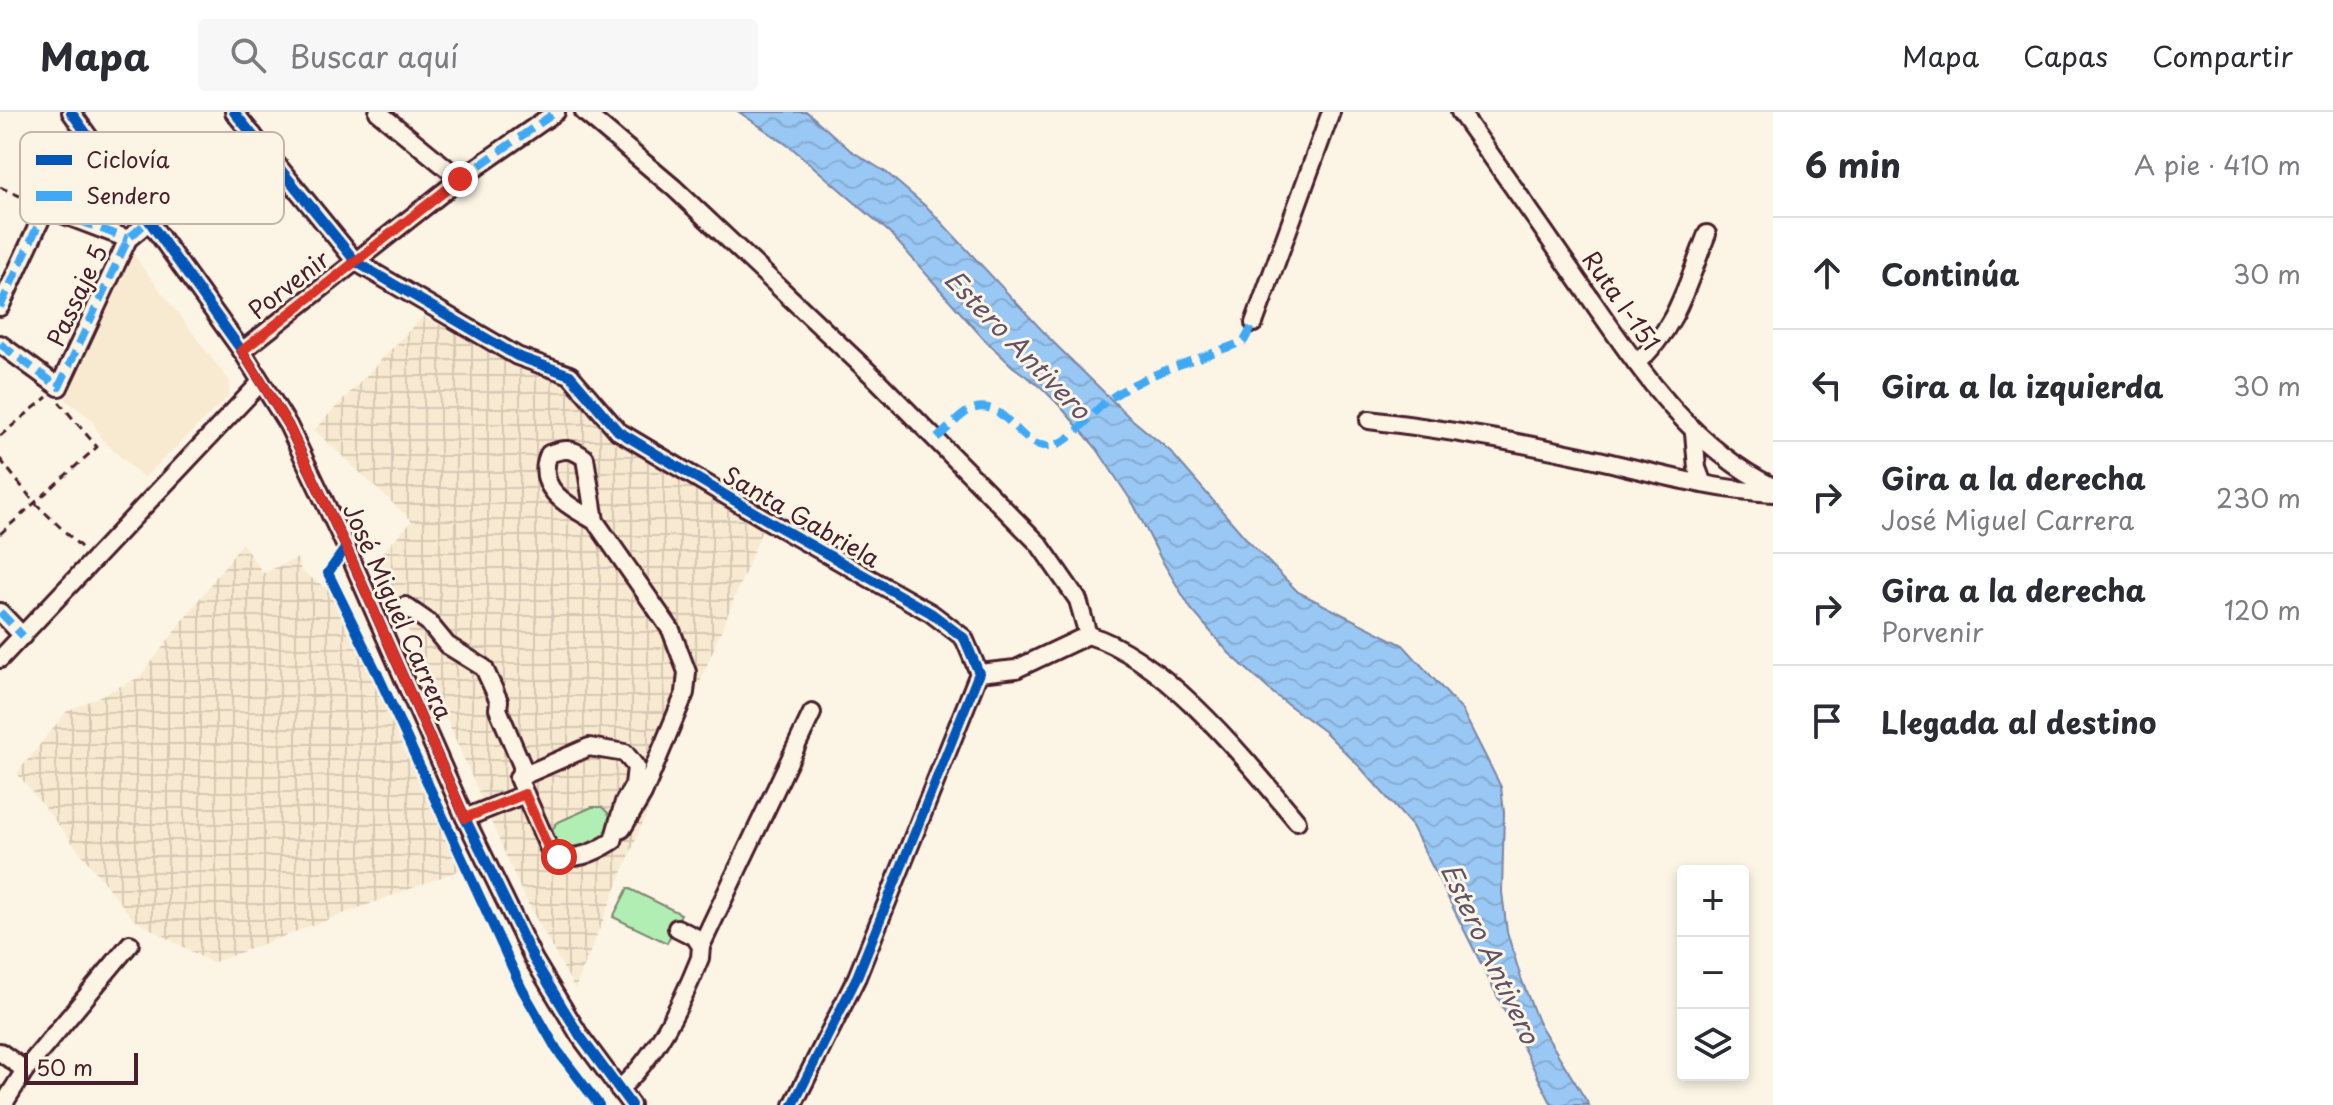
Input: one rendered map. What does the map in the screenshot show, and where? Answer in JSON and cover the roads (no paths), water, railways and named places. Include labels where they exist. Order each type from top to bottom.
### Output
[{"type":"street","name":"José Miguel Carrera","points":[[71,112],[85,132]]},
{"type":"street","name":"Santa Gabriela","points":[[234,112],[251,132]]},
{"type":"street","points":[[378,112],[460,179]]},
{"type":"street","name":"Porvenir","points":[[242,351],[460,179],[556,112]]},
{"type":"street","points":[[584,112],[674,188],[937,438],[1018,522],[1039,544],[1078,600],[1088,635]]},
{"type":"street","points":[[1254,323],[1331,112]]},
{"type":"street","name":"Ruta I-151","points":[[1460,112],[1671,408],[1694,432],[1773,490]]},
{"type":"street","name":"Santa Gabriela","points":[[284,173],[356,262],[507,350],[570,375],[618,431],[931,613],[964,638],[979,673]]},
{"type":"street","points":[[0,307],[39,224]]},
{"type":"street","points":[[88,224],[128,239]]},
{"type":"street","name":"Passaje 5","points":[[0,344],[59,387],[128,239],[145,224]]},
{"type":"street","name":"José Miguel Carrera","points":[[150,224],[242,351],[288,425],[465,818],[534,960],[580,1036],[631,1105]]},
{"type":"street","points":[[1636,363],[1653,349],[1669,327],[1707,234]]},
{"type":"street","points":[[0,659],[261,382]]},
{"type":"street","points":[[1369,420],[1520,442],[1722,489],[1773,490]]},
{"type":"street","points":[[1694,432],[1697,468],[1703,484]]},
{"type":"street","points":[[518,778],[551,853],[570,858],[586,855],[613,841],[629,820],[685,693],[687,672],[671,630],[595,521]]},
{"type":"street","points":[[405,606],[428,622],[447,645],[484,668],[523,768],[518,778]]},
{"type":"street","points":[[0,612],[23,636]]},
{"type":"street","points":[[793,1105],[857,977],[979,673],[1016,669],[1088,635],[1108,641],[1177,688],[1255,770],[1297,821]]},
{"type":"street","points":[[619,1089],[637,1075],[651,1056],[693,975],[701,946],[812,713]]},
{"type":"street","points":[[518,778],[589,747],[625,753],[636,767],[636,779],[624,802],[613,841]]},
{"type":"street","points":[[465,818],[525,794]]},
{"type":"street","points":[[677,928],[695,937],[701,946]]},
{"type":"street","points":[[3,1105],[25,1070],[130,944]]},
{"type":"street","points":[[0,1052],[25,1070]]},
{"type":"water","name":"Estero Antivero","points":[[739,112],[807,112],[850,150],[887,173],[930,210],[1053,342],[1128,416],[1170,451],[1249,542],[1298,592],[1403,645],[1462,710],[1501,787],[1504,812],[1502,892],[1507,932],[1521,978],[1538,1022],[1589,1105],[1552,1105],[1412,826],[1325,732],[1274,694],[1229,653],[1191,609],[1134,505],[1097,449],[1042,388],[1012,366],[983,338],[889,232],[793,149]]}]
